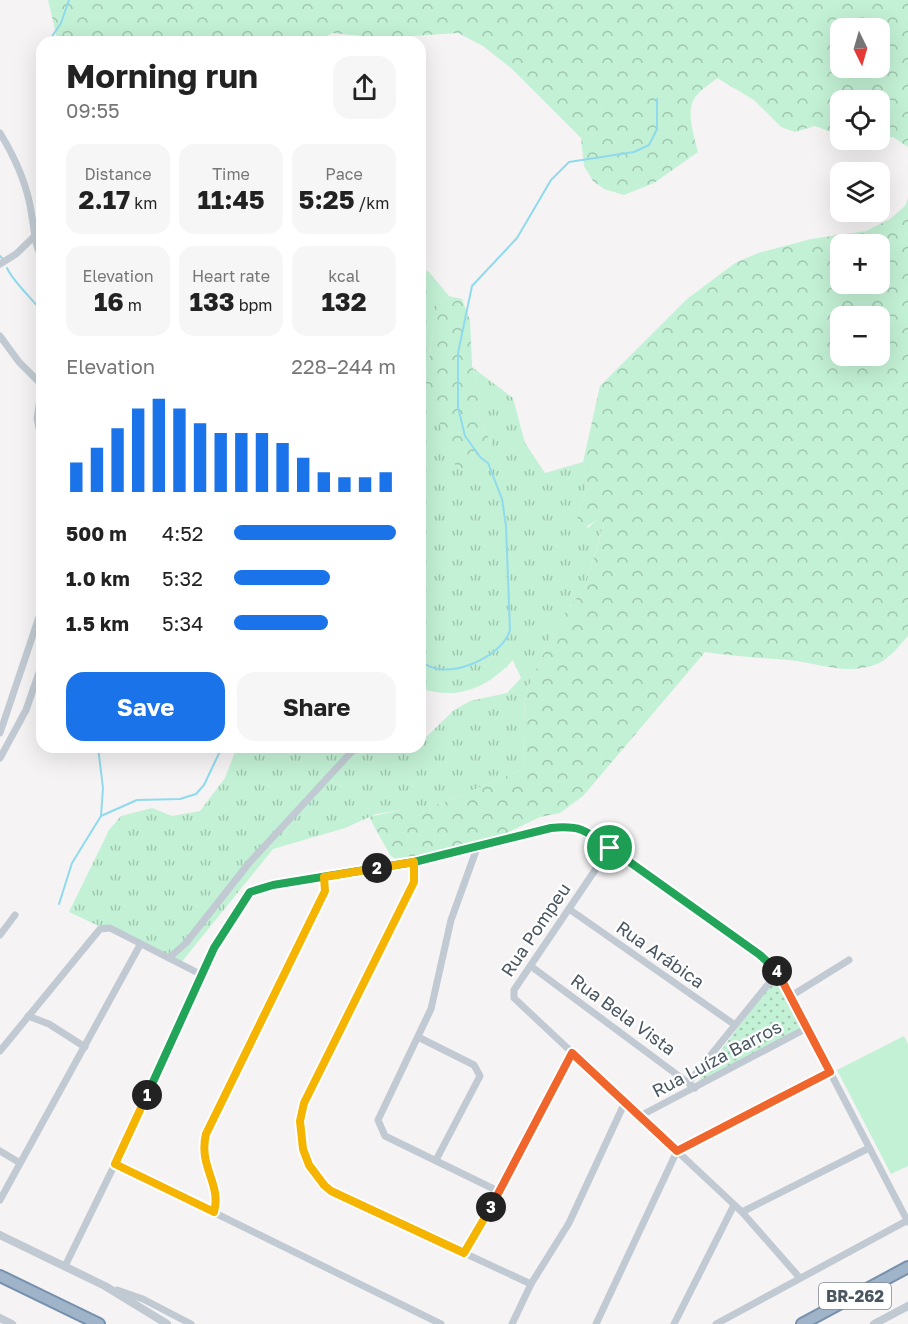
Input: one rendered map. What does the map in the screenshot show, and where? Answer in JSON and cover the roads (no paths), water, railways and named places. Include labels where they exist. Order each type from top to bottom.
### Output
[{"type":"highway","name":"BR-262","points":[[802,1324],[908,1267]]},
{"type":"highway","points":[[0,1276],[99,1324]]},
{"type":"street","points":[[0,133],[19,169],[33,217],[36,241]]},
{"type":"street","points":[[0,264],[16,254],[34,235]]},
{"type":"street","points":[[0,336],[19,362],[36,379]]},
{"type":"street","points":[[0,733],[36,629]]},
{"type":"street","points":[[0,758],[26,710],[36,681]]},
{"type":"street","points":[[169,958],[186,943],[249,863],[350,753]]},
{"type":"street","points":[[65,1266],[202,975],[229,922],[250,892],[414,862],[551,828],[571,826],[582,828],[760,955],[778,972],[908,1221],[799,1277],[716,1324]]},
{"type":"street","points":[[477,848],[451,920],[431,1009],[378,1116],[378,1123],[385,1136],[500,1192]]},
{"type":"street","name":"Rua Pompeu","points":[[572,1053],[516,1000],[513,990],[532,967],[610,848]]},
{"type":"street","points":[[414,862],[414,882],[304,1103],[300,1121],[301,1140],[309,1165],[331,1191],[531,1284]]},
{"type":"street","points":[[214,1212],[216,1193],[204,1155],[206,1134],[325,891],[324,877]]},
{"type":"street","name":"Rua Arábica","points":[[569,909],[735,1025]]},
{"type":"street","points":[[0,935],[15,915]]},
{"type":"street","points":[[0,1051],[100,928],[110,928],[202,975]]},
{"type":"street","points":[[0,1200],[140,945]]},
{"type":"street","points":[[791,996],[849,960]]},
{"type":"street","name":"Rua Bela Vista","points":[[532,967],[696,1088]]},
{"type":"street","points":[[689,1082],[778,972]]},
{"type":"street","points":[[36,1007],[39,1018]]},
{"type":"street","points":[[28,1016],[39,1018],[85,1047]]},
{"type":"street","name":"Rua Luíza Barros","points":[[640,1116],[807,1028]]},
{"type":"street","points":[[418,1037],[474,1065],[480,1076],[436,1161]]},
{"type":"street","points":[[464,1253],[500,1192],[572,1053],[742,1212],[799,1277]]},
{"type":"street","points":[[596,1324],[677,1151],[830,1072]]},
{"type":"street","points":[[512,1324],[531,1284],[569,1223],[625,1102]]},
{"type":"street","points":[[742,1212],[869,1148]]},
{"type":"street","points":[[0,1151],[20,1163]]},
{"type":"street","points":[[115,1164],[441,1324]]},
{"type":"street","points":[[674,1324],[734,1205]]},
{"type":"street","points":[[0,1235],[105,1286],[167,1324]]},
{"type":"street","points":[[105,1286],[143,1299],[191,1324]]},
{"type":"street","points":[[874,1324],[908,1306]]},
{"type":"street","points":[[0,1318],[10,1324]]},
{"type":"waterway","points":[[52,36],[61,23],[69,0]]},
{"type":"waterway","points":[[426,664],[442,669],[455,669],[470,665],[496,650],[510,630],[506,526],[502,499],[488,463],[481,458],[465,436],[458,407],[458,353],[472,286],[517,238],[551,180],[569,162],[634,152],[649,145],[657,129],[657,99]]},
{"type":"waterway","points":[[7,268],[36,305]]},
{"type":"waterway","points":[[59,904],[72,863],[101,816],[103,788],[99,753]]},
{"type":"waterway","points":[[101,816],[137,800],[180,799],[196,794],[204,785],[219,753]]}]
